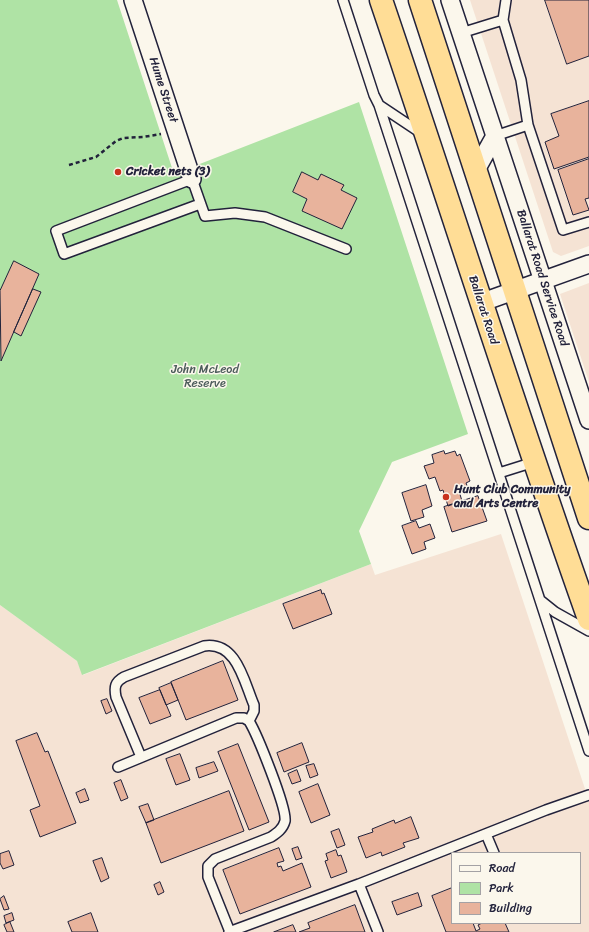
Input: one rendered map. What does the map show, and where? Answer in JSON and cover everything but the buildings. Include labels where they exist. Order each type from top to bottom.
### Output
[{"type":"highway","name":"Ballarat Road","points":[[381,0],[480,303],[589,620]]},
{"type":"highway","points":[[420,0],[589,518]]},
{"type":"street","name":"Hume Street","points":[[133,0],[192,179]]},
{"type":"street","name":"Ballarat Road Service Road","points":[[450,0],[589,420]]},
{"type":"street","points":[[476,170],[495,136]]},
{"type":"street","points":[[480,303],[589,264]]},
{"type":"lane","points":[[343,0],[379,105],[589,750]]},
{"type":"lane","points":[[506,0],[503,20],[521,80],[528,125],[563,230],[589,222]]},
{"type":"lane","points":[[461,33],[503,20]]},
{"type":"lane","points":[[379,105],[427,137]]},
{"type":"lane","points":[[495,136],[528,125]]},
{"type":"lane","points":[[200,204],[64,254],[56,231],[192,179],[205,216],[235,213],[266,217],[346,249]]},
{"type":"lane","points":[[499,474],[534,462]]},
{"type":"lane","points":[[540,600],[555,612],[589,632]]},
{"type":"lane","points":[[141,757],[116,696],[114,689],[116,684],[124,677],[204,646],[211,645],[220,647],[236,661],[254,706],[254,711],[249,721]]},
{"type":"lane","points":[[118,767],[236,718],[244,718],[249,721],[279,795],[285,813],[285,821],[282,828],[271,837],[215,859],[208,866],[208,877],[230,932],[589,795]]},
{"type":"lane","points":[[486,834],[494,852]]},
{"type":"lane","points":[[359,884],[378,932]]},
{"type":"path","points":[[69,165],[96,157],[116,141],[123,138],[143,137],[176,129]]},
{"type":"shaded area","points":[[470,0],[589,0],[589,246],[561,256],[553,252]]},
{"type":"shaded area","points":[[589,283],[589,382],[560,294]]},
{"type":"shaded area","points":[[501,534],[589,801],[589,932],[0,932],[0,605],[77,661],[83,675],[371,564],[375,575]]},
{"type":"green space","name":"John McLeod Reserve","points":[[0,0],[117,0],[174,174],[359,102],[468,434],[392,462],[359,531],[371,564],[82,675],[77,661],[0,605]]},
{"type":"place","name":"Cricket nets (3)","points":[[118,172]]},
{"type":"place","name":"Hunt Club Community and Arts Centre","points":[[446,497]]}]
